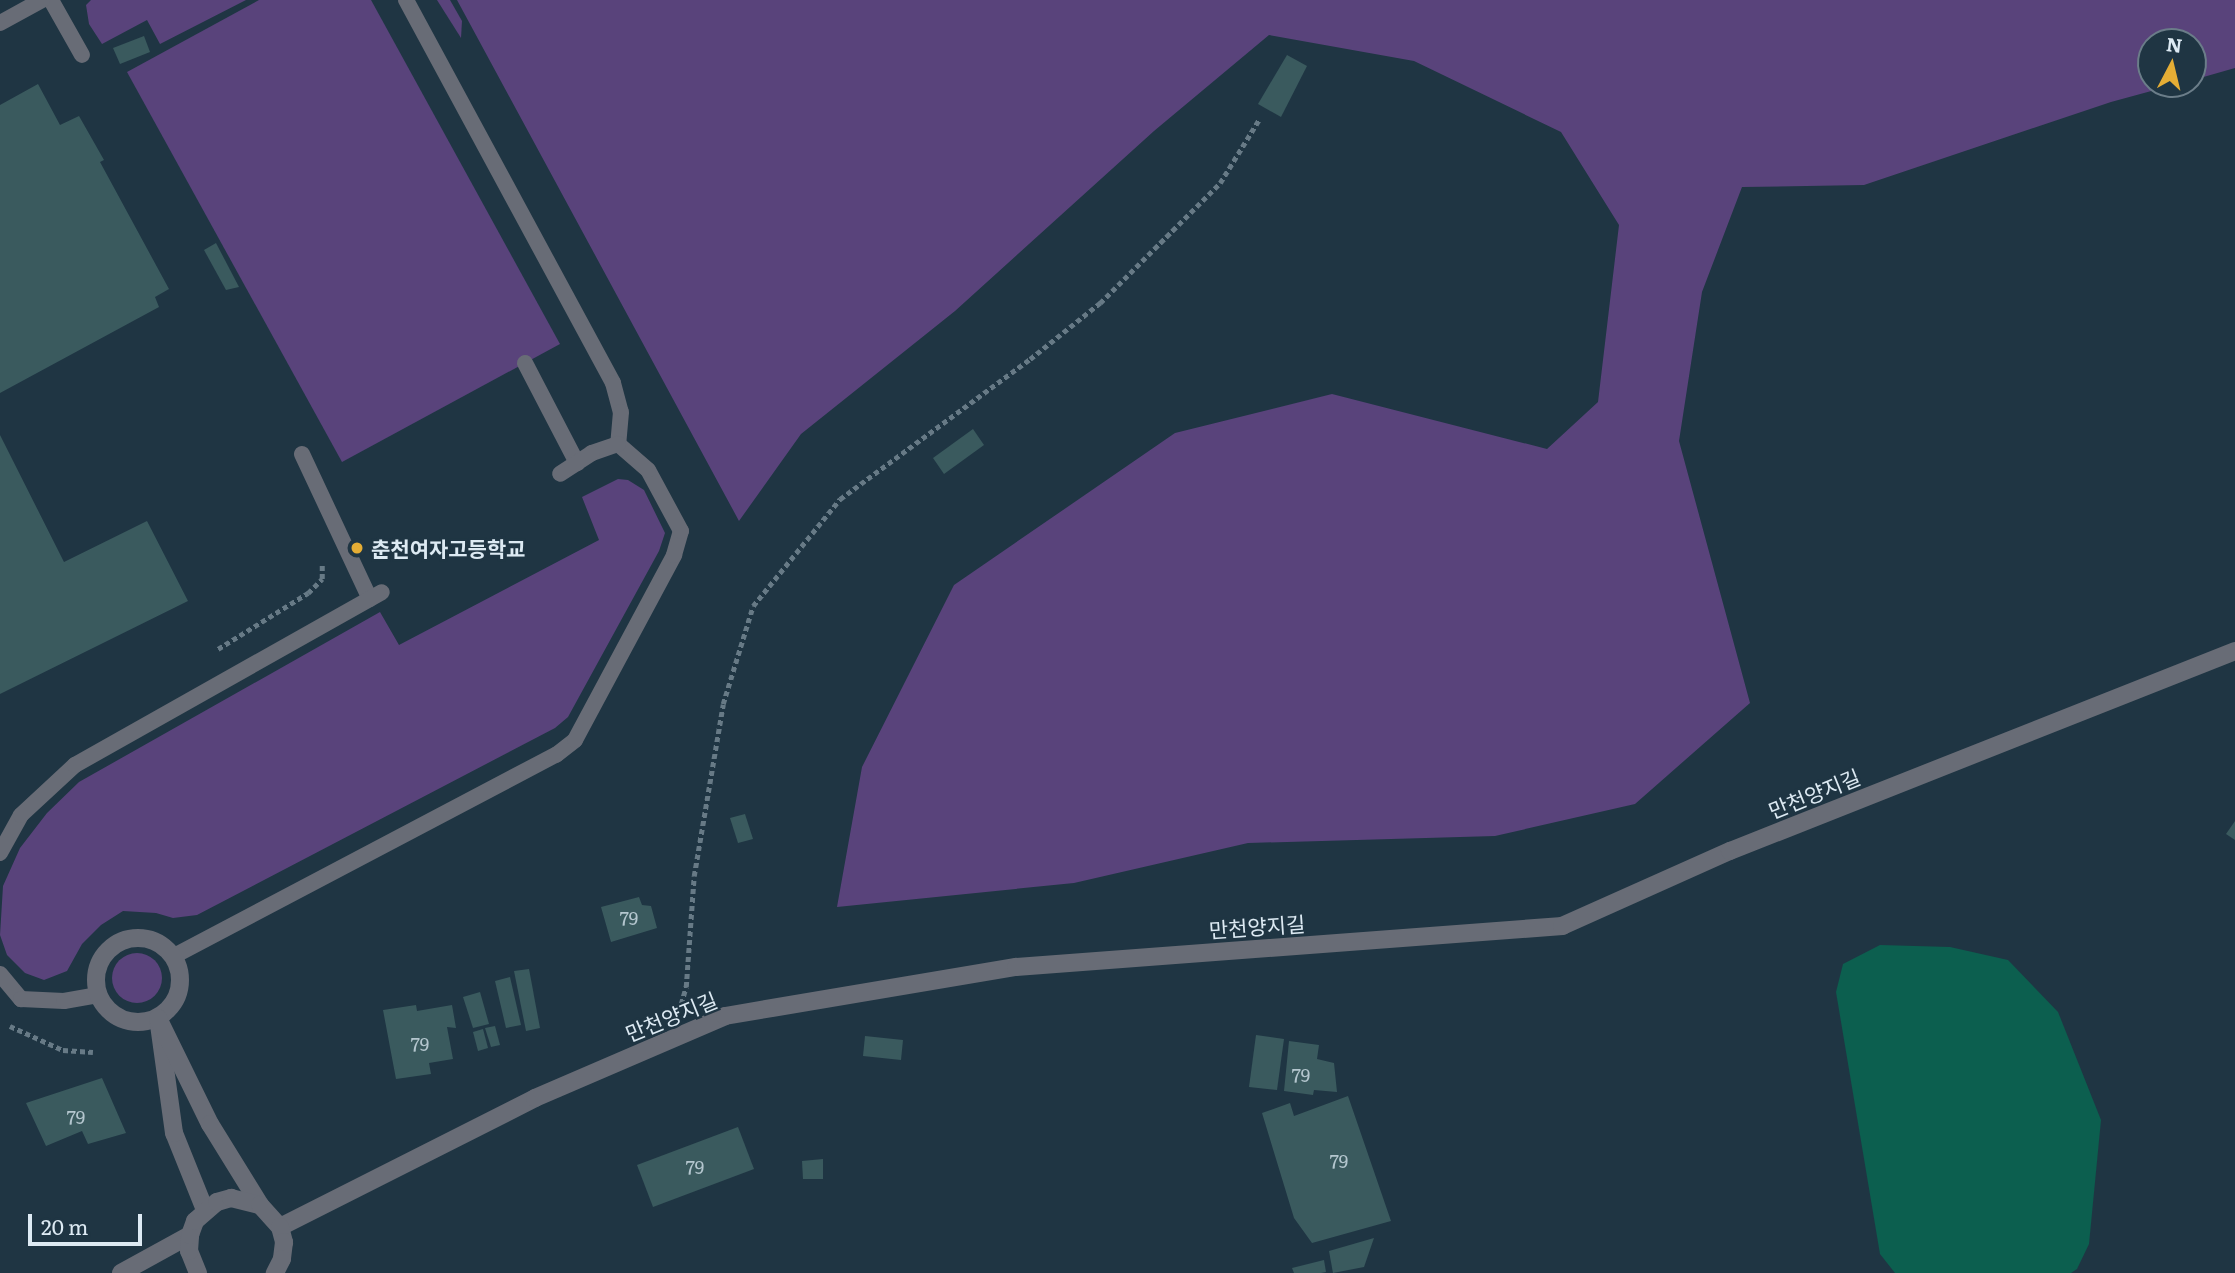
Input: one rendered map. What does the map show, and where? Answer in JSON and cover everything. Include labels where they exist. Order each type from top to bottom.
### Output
[{"type":"street","name":"만천양지길","points":[[279,1227],[534,1098],[725,1016],[1016,967],[1562,926],[1730,851],[2235,651]]},
{"type":"street","points":[[150,939],[174,956],[181,984],[177,998],[169,1010],[158,1018],[143,1022],[115,1016],[99,995],[97,969],[111,947],[123,940],[150,939]]},
{"type":"street","points":[[158,1018],[210,1124],[260,1205],[279,1227],[284,1242],[282,1259],[275,1273]]},
{"type":"street","points":[[158,1018],[174,1133],[205,1210]]},
{"type":"street","points":[[198,1273],[189,1251],[190,1235],[205,1210],[232,1198],[260,1205]]},
{"type":"street","points":[[121,1273],[190,1235]]},
{"type":"lane","points":[[0,23],[42,0]]},
{"type":"lane","points":[[51,0],[82,55]]},
{"type":"lane","points":[[406,0],[613,383],[621,412],[618,444]]},
{"type":"lane","points":[[525,363],[577,463]]},
{"type":"lane","points":[[560,474],[592,453],[618,444]]},
{"type":"lane","points":[[174,956],[556,755],[575,740],[674,555],[681,531],[648,470],[618,444]]},
{"type":"lane","points":[[0,853],[21,815],[75,765],[376,596],[302,454]]},
{"type":"lane","points":[[0,974],[21,999],[64,1001],[99,995]]},
{"type":"path","points":[[673,1038],[686,987],[694,876],[723,704],[753,606],[840,499],[1030,359],[1100,303],[1220,183],[1260,118]]},
{"type":"path","points":[[217,650],[308,593],[322,579],[321,554]]},
{"type":"path","points":[[0,1020],[23,1034],[63,1050],[93,1052]]},
{"type":"shaded area","points":[[91,0],[246,0],[160,44],[147,20],[102,44],[89,24],[86,5]]},
{"type":"shaded area","points":[[259,0],[371,0],[560,344],[342,462],[127,72]]},
{"type":"shaded area","points":[[437,0],[450,0],[462,21],[461,38]]},
{"type":"shaded area","points":[[457,0],[2235,0],[2235,68],[2207,76],[2207,28],[2137,28],[2137,95],[1864,185],[1742,187],[1702,292],[1679,441],[1750,703],[1635,804],[1495,836],[1248,843],[1074,883],[837,907],[862,767],[954,585],[1175,433],[1332,394],[1547,449],[1598,402],[1619,225],[1561,132],[1414,61],[1269,35],[1154,131],[955,311],[801,434],[739,521]]},
{"type":"shaded area","points":[[618,479],[628,480],[644,490],[665,533],[659,551],[568,717],[555,728],[197,915],[173,918],[156,913],[123,911],[101,925],[82,944],[67,971],[44,980],[25,973],[7,955],[0,935],[3,886],[20,848],[47,813],[79,782],[380,612],[399,645],[599,540],[582,497]]},
{"type":"shaded area","points":[[1880,945],[1950,947],[2008,960],[2058,1012],[2101,1120],[2089,1244],[2077,1269],[2071,1273],[1895,1273],[1880,1254],[1836,992],[1843,964]]},
{"type":"shaded area","points":[[127,954],[147,954],[161,968],[161,988],[147,1002],[127,1002],[113,988],[113,968]]},
{"type":"building","points":[[144,36],[150,52],[120,64],[113,48]]},
{"type":"building","points":[[1287,55],[1307,66],[1281,117],[1258,104]]},
{"type":"building","points":[[38,84],[60,125],[79,116],[104,160],[100,162],[169,289],[155,297],[159,307],[0,393],[0,105]]},
{"type":"building","points":[[216,243],[239,287],[226,290],[204,250]]},
{"type":"building","points":[[973,429],[984,445],[944,474],[933,458]]},
{"type":"building","points":[[0,435],[64,562],[147,521],[188,601],[0,694]]},
{"type":"building","points":[[745,814],[753,839],[738,843],[730,818]]},
{"type":"building","points":[[2235,821],[2235,840],[2226,834]]},
{"type":"building","points":[[639,897],[642,905],[651,906],[657,928],[611,942],[601,907]]},
{"type":"building","points":[[529,969],[540,1028],[526,1031],[514,971]]},
{"type":"building","points":[[510,977],[521,1025],[506,1028],[495,981]]},
{"type":"building","points":[[480,992],[489,1024],[473,1028],[463,997]]},
{"type":"building","points":[[416,1005],[417,1011],[452,1005],[456,1028],[447,1027],[453,1059],[429,1063],[431,1074],[396,1079],[383,1010]]},
{"type":"building","points":[[495,1026],[500,1045],[491,1047],[485,1028]]},
{"type":"building","points":[[483,1029],[488,1048],[478,1051],[473,1032]]},
{"type":"building","points":[[1256,1035],[1284,1039],[1277,1090],[1249,1087]]},
{"type":"building","points":[[865,1036],[903,1040],[901,1060],[863,1056]]},
{"type":"building","points":[[1289,1041],[1319,1045],[1317,1059],[1334,1063],[1337,1092],[1314,1090],[1313,1095],[1284,1091]]},
{"type":"building","points":[[102,1078],[126,1133],[88,1144],[82,1131],[46,1146],[26,1103]]},
{"type":"building","points":[[1348,1096],[1391,1221],[1312,1243],[1294,1218],[1262,1113],[1290,1103],[1294,1116]]},
{"type":"building","points":[[738,1127],[754,1169],[653,1207],[637,1165]]},
{"type":"building","points":[[823,1159],[823,1179],[803,1179],[802,1161]]},
{"type":"building","points":[[1374,1238],[1364,1267],[1333,1273],[1329,1251]]},
{"type":"building","points":[[1324,1260],[1326,1272],[1294,1273],[1292,1268]]},
{"type":"place","name":"춘천여자고등학교","points":[[357,548]]}]
